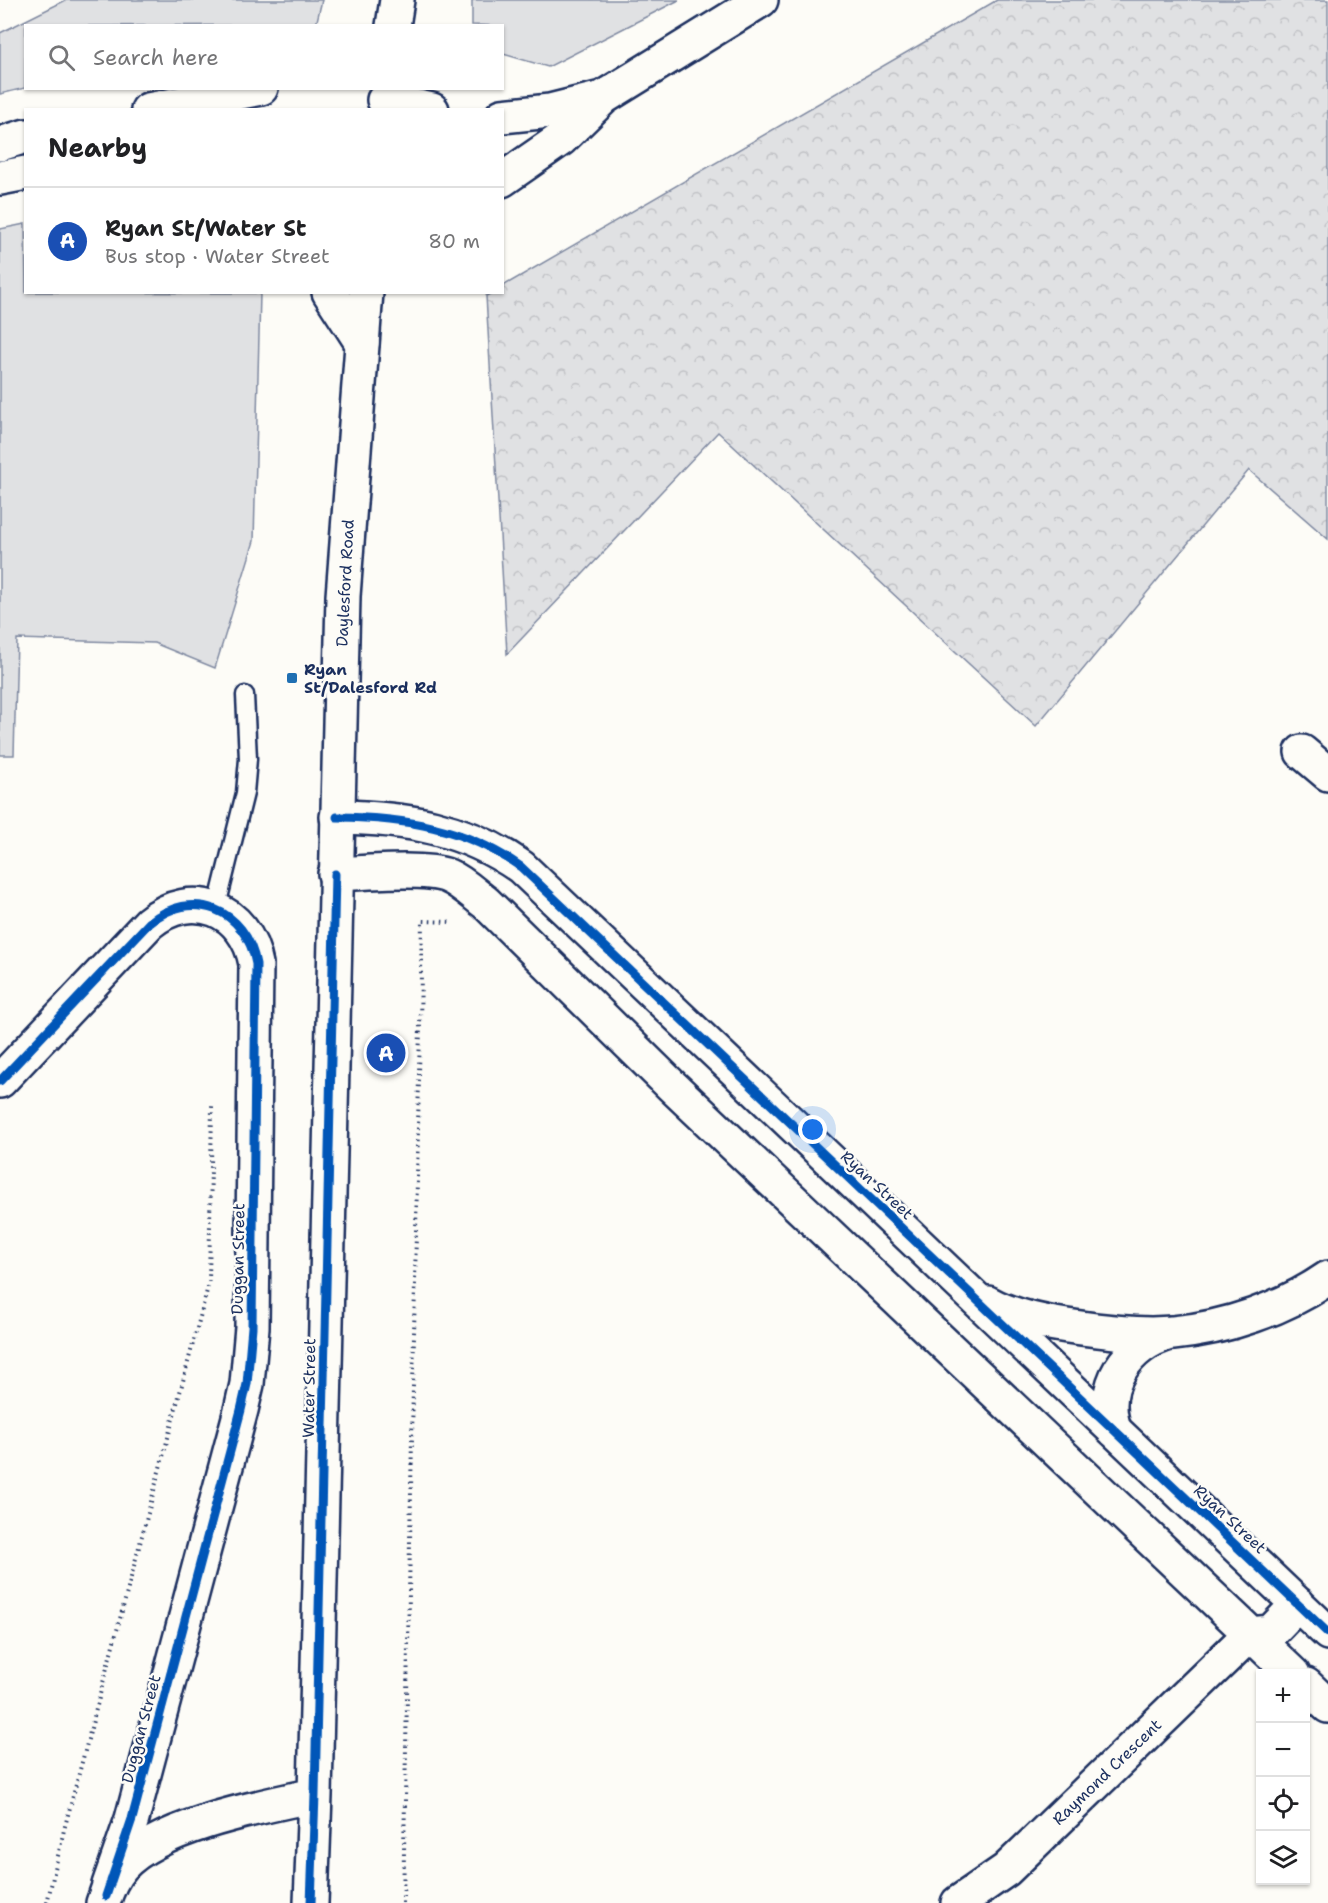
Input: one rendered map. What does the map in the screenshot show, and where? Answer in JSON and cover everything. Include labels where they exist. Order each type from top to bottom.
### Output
[{"type":"main road","points":[[393,24],[397,0]]},
{"type":"main road","points":[[504,179],[561,139],[604,97],[761,0]]},
{"type":"main road","points":[[158,108],[251,90]]},
{"type":"main road","points":[[504,116],[550,111],[604,97]]},
{"type":"main road","points":[[384,99],[423,108]]},
{"type":"main road","points":[[0,144],[24,137]]},
{"type":"main road","points":[[0,178],[24,172]]},
{"type":"main road","points":[[330,294],[362,343]]},
{"type":"main road","name":"Daylesford Road","points":[[335,874],[343,596],[366,294]]},
{"type":"main road","points":[[1302,752],[1328,774]]},
{"type":"main road","name":"Ryan Street","points":[[337,817],[400,819],[442,829],[489,847],[521,867],[1328,1633]]},
{"type":"main road","points":[[335,874],[405,872],[444,875],[461,884],[486,903],[672,1086],[1288,1669]]},
{"type":"main road","name":"Water Street","points":[[310,1903],[315,1795],[335,874]]},
{"type":"main road","name":"Duggan Street","points":[[0,1081],[156,917],[170,909],[186,905],[216,910],[241,928],[252,947],[256,964],[252,1327],[249,1361],[242,1410],[148,1760],[132,1819],[104,1899]]},
{"type":"main road","points":[[1115,1431],[1109,1408],[1113,1385],[1117,1372],[1127,1358],[1140,1347],[1156,1338],[1172,1333],[1244,1318],[1297,1297],[1328,1278]]},
{"type":"main road","points":[[965,1289],[992,1305],[1040,1321],[1098,1330],[1172,1333]]},
{"type":"main road","points":[[1250,1634],[1271,1632],[1298,1604]]},
{"type":"main road","name":"Raymond Crescent","points":[[958,1903],[1006,1870],[1250,1634]]},
{"type":"main road","points":[[1310,1690],[1328,1706]]},
{"type":"main road","points":[[104,1899],[122,1866],[137,1853],[154,1843],[214,1819],[315,1795]]},
{"type":"lane","points":[[216,910],[245,793],[248,759],[245,695]]},
{"type":"path","points":[[403,1903],[422,921],[455,922]]},
{"type":"path","points":[[47,1903],[64,1830],[209,1283],[212,1106]]},
{"type":"green space","points":[[66,0],[322,0],[316,24],[24,24],[24,88],[0,94],[0,33]]},
{"type":"green space","points":[[472,0],[679,0],[548,67],[504,54],[504,24],[472,24]]},
{"type":"green space","points":[[997,0],[1328,0],[1328,539],[1249,470],[1036,726],[718,432],[507,654],[486,296],[504,294],[504,285]]},
{"type":"green space","points":[[24,224],[24,294],[260,294],[254,541],[215,668],[154,643],[17,639],[14,755],[0,755],[0,229]]},
{"type":"cycle path","points":[[337,817],[387,820],[434,827],[478,842],[521,867],[1328,1633]]},
{"type":"cycle path","points":[[311,1903],[335,874]]},
{"type":"cycle path","points":[[0,1081],[149,923],[166,912],[182,906],[215,909],[229,917],[241,929],[250,945],[256,964],[252,1327],[247,1384],[132,1819],[106,1896]]},
{"type":"place","name":"Ryan St/Dalesford Rd","points":[[292,678]]},
{"type":"place","name":"Ryan St/Water St","points":[[386,1053]]}]
